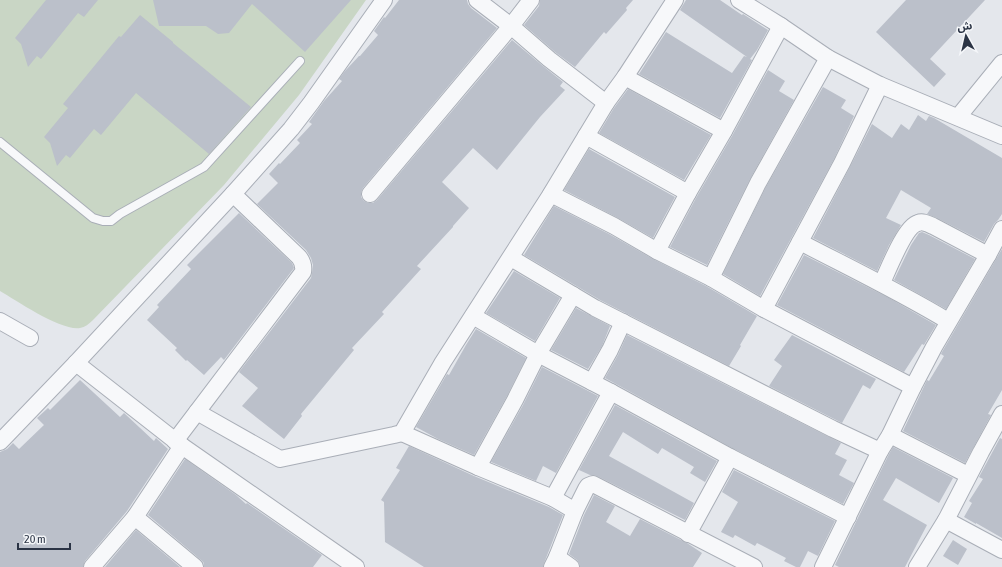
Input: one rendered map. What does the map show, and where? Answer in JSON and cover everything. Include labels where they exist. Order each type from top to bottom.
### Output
[{"type":"street","points":[[0,442],[76,363],[291,130],[384,0]]},
{"type":"street","points":[[476,0],[511,26],[549,59],[606,103]]},
{"type":"street","points":[[370,194],[511,26],[531,0]]},
{"type":"street","points":[[402,433],[443,362],[511,258],[606,103],[625,77],[675,0]]},
{"type":"street","points":[[739,0],[782,26],[828,58],[880,85],[1002,136]]},
{"type":"street","points":[[656,251],[782,26]]},
{"type":"street","points":[[711,278],[758,183],[828,58]]},
{"type":"street","points":[[958,117],[1002,64]]},
{"type":"street","points":[[625,77],[724,131]]},
{"type":"street","points":[[764,309],[842,163],[880,85]]},
{"type":"street","points":[[586,136],[688,192]]},
{"type":"street","points":[[92,567],[134,517],[197,412],[304,272],[304,266],[299,258],[233,194]]},
{"type":"street","points":[[551,194],[614,226],[656,251],[711,278],[764,309],[913,387]]},
{"type":"street","points":[[882,283],[904,235],[917,223],[924,223],[933,226],[988,255]]},
{"type":"street","points":[[823,567],[913,387],[948,321],[1002,229]]},
{"type":"street","points":[[800,242],[882,283],[948,321]]},
{"type":"street","points":[[511,258],[596,308],[833,429],[880,451]]},
{"type":"street","points":[[478,467],[515,400],[538,354],[573,295]]},
{"type":"street","points":[[472,316],[538,354],[730,457],[848,517]]},
{"type":"street","points":[[0,321],[30,338]]},
{"type":"street","points":[[592,382],[610,350],[623,322]]},
{"type":"street","points":[[76,363],[179,444],[356,567]]},
{"type":"street","points":[[553,498],[611,392]]},
{"type":"street","points":[[197,412],[280,459],[402,433],[553,498],[575,511]]},
{"type":"street","points":[[916,567],[946,520],[981,452],[998,432],[1002,414]]},
{"type":"street","points":[[890,435],[968,475]]},
{"type":"street","points":[[688,534],[730,457]]},
{"type":"street","points":[[571,567],[554,562],[586,488],[593,484],[746,565]]},
{"type":"street","points":[[134,517],[195,567]]},
{"type":"street","points":[[946,520],[1002,550]]},
{"type":"lane","points":[[0,142],[94,218],[103,221],[111,221],[120,214],[204,167],[300,61]]},
{"type":"green space","points":[[0,0],[366,0],[299,95],[224,185],[93,320],[84,327],[72,328],[51,320],[0,291]]},
{"type":"building","points":[[46,0],[98,0],[84,17],[78,13],[41,59],[37,56],[28,67],[21,44],[15,38]]},
{"type":"building","points":[[153,0],[351,0],[305,52],[252,4],[229,33],[218,34],[206,26],[159,26]]},
{"type":"building","points":[[399,0],[467,0],[471,8],[497,28],[363,188],[361,197],[364,201],[373,203],[377,200],[512,40],[563,82],[560,86],[565,90],[540,117],[497,170],[473,148],[442,182],[469,208],[417,266],[421,269],[382,312],[384,314],[352,348],[354,350],[301,414],[302,416],[284,439],[242,406],[258,388],[239,372],[311,278],[313,265],[306,250],[257,204],[278,183],[269,174],[300,143],[297,140],[312,124],[309,122],[324,101],[342,81],[339,79],[345,71],[378,35],[374,31]]},
{"type":"building","points":[[540,0],[633,0],[626,8],[627,10],[606,34],[604,32],[575,67],[524,25],[539,6]]},
{"type":"building","points":[[686,0],[720,0],[768,30],[757,50],[750,59],[752,60],[720,118],[639,74],[666,32],[732,73],[744,56],[747,57],[680,10]]},
{"type":"building","points":[[906,0],[985,0],[930,59],[946,74],[934,87],[876,32]]},
{"type":"building","points":[[140,15],[251,107],[209,154],[136,93],[101,135],[94,129],[70,158],[66,155],[57,166],[50,143],[44,137],[68,108],[63,104],[119,36],[121,37]]},
{"type":"building","points":[[768,70],[785,81],[779,91],[794,100],[750,179],[707,265],[670,247]]},
{"type":"building","points":[[823,87],[846,100],[841,108],[854,116],[834,159],[760,296],[723,274],[766,187]]},
{"type":"building","points":[[628,89],[711,135],[684,180],[599,133],[614,108]]},
{"type":"building","points":[[918,115],[926,121],[929,116],[934,118],[1002,158],[1002,214],[994,224],[984,242],[927,214],[931,208],[901,190],[886,218],[901,225],[889,245],[877,271],[813,238],[872,124],[892,138],[901,124],[909,130]]},
{"type":"building","points":[[589,149],[675,197],[653,238],[564,190]]},
{"type":"building","points":[[554,206],[706,286],[757,316],[729,366],[600,300],[524,255]]},
{"type":"building","points":[[239,213],[292,263],[294,268],[224,360],[221,357],[204,375],[187,360],[186,361],[175,350],[177,348],[147,320],[159,307],[157,305],[191,269],[187,265]]},
{"type":"building","points":[[922,232],[975,259],[946,309],[894,280],[911,245],[919,233]]},
{"type":"building","points":[[1002,249],[1002,390],[988,414],[991,415],[965,463],[903,431],[927,380],[929,381],[944,356],[941,354],[942,352]]},
{"type":"building","points":[[804,255],[889,298],[936,325],[924,345],[922,344],[904,372],[777,305]]},
{"type":"building","points":[[514,271],[560,298],[535,341],[486,313]]},
{"type":"building","points":[[576,308],[610,326],[602,346],[588,369],[551,350]]},
{"type":"building","points":[[476,329],[526,358],[507,396],[474,455],[438,439],[416,427],[447,374],[449,375]]},
{"type":"building","points":[[627,335],[841,443],[835,454],[847,460],[839,475],[854,483],[843,504],[734,449],[605,378]]},
{"type":"building","points":[[792,335],[876,379],[870,389],[863,385],[842,423],[769,386],[782,366],[774,360]]},
{"type":"building","points":[[542,367],[598,396],[556,473],[543,466],[536,481],[491,462],[523,405]]},
{"type":"building","points":[[80,380],[120,417],[124,413],[154,441],[156,438],[168,449],[127,511],[85,561],[83,567],[0,567],[0,452],[7,449],[13,443],[19,449],[44,425],[37,418],[48,408],[50,410]]},
{"type":"building","points":[[615,405],[717,461],[705,482],[690,473],[694,467],[662,448],[658,454],[623,432],[609,456],[694,503],[685,520],[597,476],[590,475],[579,470]]},
{"type":"building","points":[[1000,438],[1002,439],[1002,538],[964,517],[972,503],[969,501],[983,479],[979,477]]},
{"type":"building","points":[[409,446],[474,476],[549,507],[563,515],[543,567],[424,567],[385,542],[384,502],[381,500],[400,470],[396,468]]},
{"type":"building","points":[[893,447],[953,478],[939,503],[896,478],[883,500],[927,525],[905,567],[839,567],[835,565]]},
{"type":"building","points":[[185,459],[236,495],[246,504],[247,503],[322,555],[313,567],[204,567],[204,563],[201,560],[148,515]]},
{"type":"building","points":[[734,470],[835,521],[818,556],[808,551],[800,567],[796,567],[784,561],[786,558],[757,543],[755,546],[735,535],[733,538],[721,532],[738,502],[722,492]]},
{"type":"building","points":[[594,495],[615,506],[606,522],[630,536],[640,519],[687,543],[702,553],[693,567],[580,567],[577,560],[569,554],[584,515]]},
{"type":"building","points":[[136,530],[180,567],[105,567]]},
{"type":"building","points":[[953,540],[967,549],[958,565],[943,556]]}]
